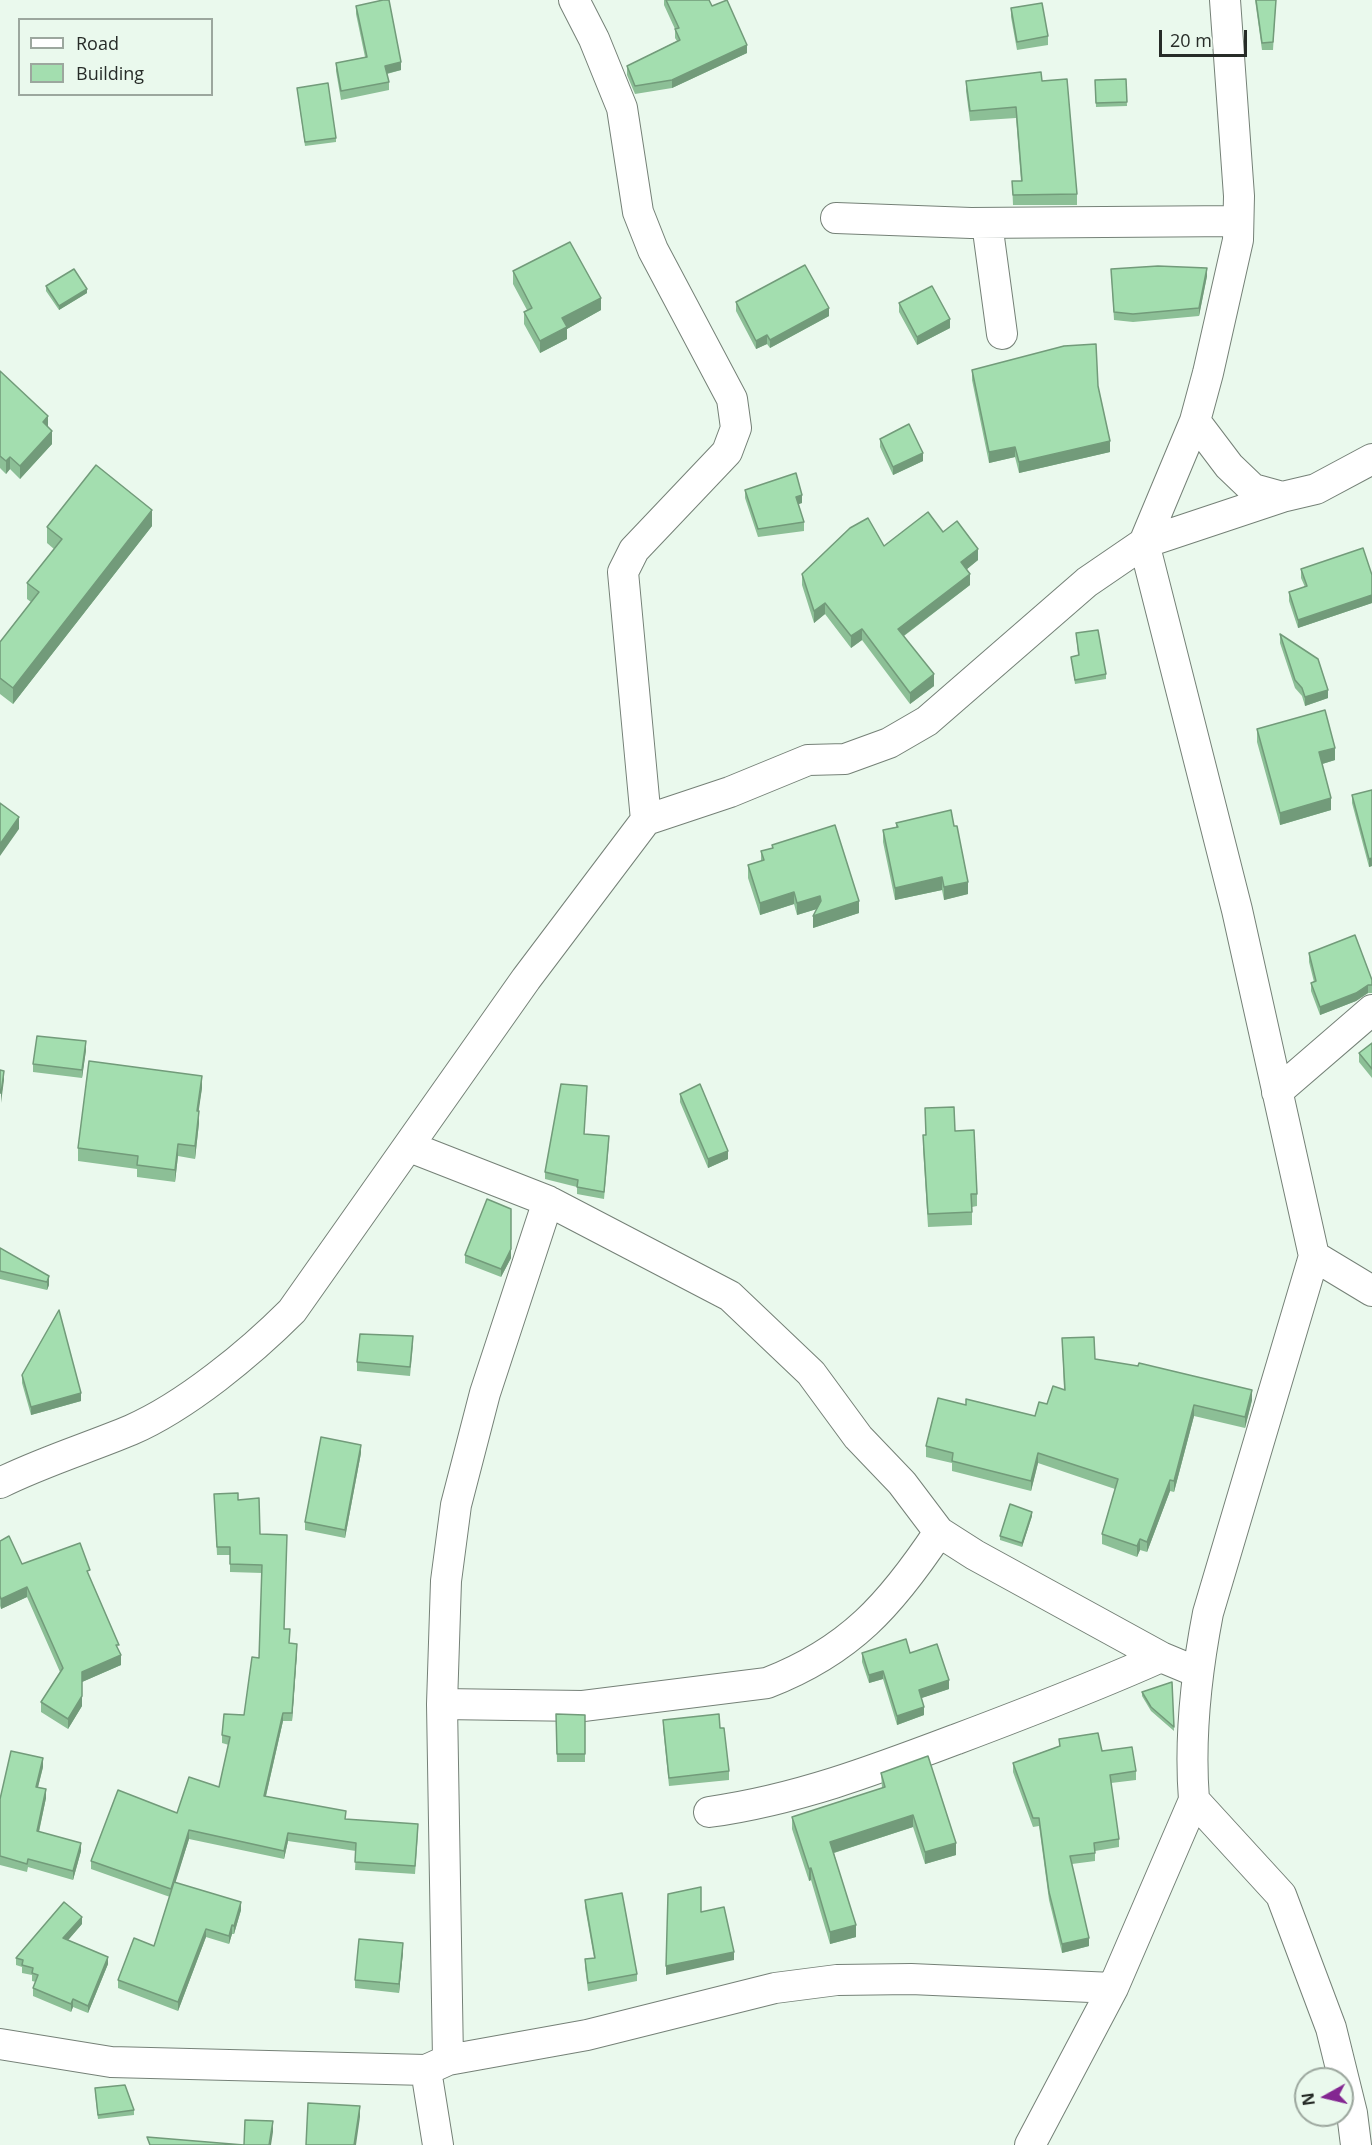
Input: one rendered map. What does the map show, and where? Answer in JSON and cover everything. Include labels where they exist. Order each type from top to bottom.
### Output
[{"type":"street","points":[[574,0],[594,39],[622,108],[638,212],[653,250],[732,399],[736,428],[726,452],[634,550],[623,572],[646,820]]},
{"type":"street","points":[[1030,2145],[1113,1988],[1194,1800],[1192,1772],[1197,1672],[1208,1613],[1314,1256],[1237,910],[1143,543],[1195,421],[1238,240],[1239,196],[1225,0]]},
{"type":"street","points":[[836,218],[987,223],[1238,221]]},
{"type":"street","points":[[987,223],[1002,333]]},
{"type":"street","points":[[1195,421],[1229,466],[1253,489],[1282,497]]},
{"type":"street","points":[[0,1483],[27,1469],[133,1429],[178,1403],[263,1341],[299,1303],[526,980],[646,820],[730,792],[808,760],[845,759],[889,743],[927,721],[1087,582],[1143,543],[1282,497],[1316,489],[1372,459]]},
{"type":"street","points":[[1277,1092],[1372,1010]]},
{"type":"street","points":[[410,1147],[548,1201],[730,1296],[811,1373],[858,1437],[902,1483],[939,1532],[975,1556],[1161,1657],[1197,1672]]},
{"type":"street","points":[[438,2145],[442,1704],[446,1581],[456,1505],[485,1393],[548,1201]]},
{"type":"street","points":[[1314,1256],[1372,1291]]},
{"type":"street","points":[[442,1704],[583,1706],[767,1683],[794,1673],[842,1645],[879,1612],[939,1532]]},
{"type":"street","points":[[709,1812],[761,1805],[837,1784],[1100,1685],[1161,1657]]},
{"type":"street","points":[[1194,1800],[1281,1895],[1331,2028],[1352,2113],[1356,2145]]},
{"type":"street","points":[[0,2044],[111,2062],[437,2065],[587,2035],[775,1988],[837,1980],[911,1980],[1113,1988]]},
{"type":"building","points":[[389,0],[401,62],[385,66],[389,82],[341,91],[336,63],[367,57],[356,6]]},
{"type":"building","points":[[666,0],[709,0],[712,6],[727,0],[747,45],[672,80],[635,86],[627,66],[680,40],[675,29],[679,28]]},
{"type":"building","points":[[1256,0],[1276,0],[1273,42],[1262,43]]},
{"type":"building","points":[[1042,3],[1048,36],[1017,42],[1011,8]]},
{"type":"building","points":[[1041,72],[1042,81],[1067,79],[1077,194],[1013,195],[1012,181],[1022,181],[1016,107],[970,111],[966,81]]},
{"type":"building","points":[[1126,79],[1127,102],[1096,103],[1095,80]]},
{"type":"building","points":[[328,83],[336,138],[305,142],[297,88]]},
{"type":"building","points":[[570,242],[601,298],[562,318],[567,327],[540,341],[524,312],[532,308],[513,271]]},
{"type":"building","points":[[805,265],[829,308],[770,340],[767,335],[756,341],[736,302]]},
{"type":"building","points":[[1158,266],[1207,268],[1199,308],[1133,314],[1114,312],[1111,269]]},
{"type":"building","points":[[74,269],[87,289],[59,306],[46,286]]},
{"type":"building","points":[[932,286],[950,319],[917,337],[899,303]]},
{"type":"building","points":[[1096,344],[1098,386],[1110,441],[1019,462],[1015,447],[989,452],[972,370],[1064,346]]},
{"type":"building","points":[[0,371],[48,416],[43,422],[52,431],[20,466],[10,457],[6,461],[0,456]]},
{"type":"building","points":[[909,424],[923,453],[893,467],[880,439]]},
{"type":"building","points":[[96,465],[152,510],[13,688],[0,678],[0,642],[39,592],[27,583],[62,539],[47,527]]},
{"type":"building","points":[[796,473],[802,495],[796,497],[804,522],[758,529],[745,490]]},
{"type":"building","points":[[928,512],[943,532],[957,521],[978,549],[961,562],[970,574],[898,629],[934,674],[910,693],[862,629],[851,636],[825,603],[814,611],[802,574],[850,528],[868,518],[884,546]]},
{"type":"building","points":[[1363,548],[1372,575],[1372,595],[1298,620],[1289,592],[1307,586],[1301,569]]},
{"type":"building","points":[[1098,630],[1106,674],[1075,680],[1071,657],[1079,655],[1076,633]]},
{"type":"building","points":[[1280,634],[1318,659],[1328,690],[1305,697],[1302,688],[1295,680]]},
{"type":"building","points":[[1325,710],[1335,748],[1319,752],[1331,798],[1280,813],[1257,729]]},
{"type":"building","points":[[1372,790],[1372,858],[1369,859],[1352,795]]},
{"type":"building","points":[[0,803],[19,817],[0,844]]},
{"type":"building","points":[[951,810],[954,826],[957,826],[968,882],[944,887],[942,877],[895,888],[883,830],[898,827],[896,823]]},
{"type":"building","points":[[835,825],[859,901],[813,916],[821,901],[820,896],[797,903],[794,892],[760,903],[748,865],[764,860],[761,851],[773,848],[772,845]]},
{"type":"building","points":[[1355,935],[1372,985],[1320,1007],[1311,983],[1316,981],[1309,953]]},
{"type":"building","points":[[37,1036],[86,1041],[82,1070],[33,1064]]},
{"type":"building","points":[[1372,1043],[1372,1069],[1359,1053]]},
{"type":"building","points":[[89,1061],[202,1076],[195,1146],[178,1144],[175,1170],[137,1165],[138,1156],[78,1148]]},
{"type":"building","points":[[0,1070],[4,1071],[1,1093],[0,1093]]},
{"type":"building","points":[[561,1084],[587,1086],[584,1134],[609,1136],[604,1192],[577,1187],[578,1180],[545,1172]]},
{"type":"building","points":[[700,1084],[728,1151],[708,1159],[680,1094]]},
{"type":"building","points":[[954,1107],[955,1131],[974,1130],[977,1194],[971,1194],[972,1212],[928,1214],[923,1135],[926,1135],[925,1108]]},
{"type":"building","points":[[487,1199],[511,1209],[511,1249],[501,1269],[465,1255]]},
{"type":"building","points":[[0,1248],[49,1276],[47,1282],[0,1271]]},
{"type":"building","points":[[59,1310],[81,1393],[31,1407],[22,1375]]},
{"type":"building","points":[[360,1334],[413,1336],[410,1367],[357,1362]]},
{"type":"building","points":[[1094,1337],[1095,1359],[1138,1366],[1139,1363],[1252,1390],[1245,1417],[1194,1405],[1174,1481],[1170,1480],[1147,1542],[1140,1539],[1137,1546],[1102,1534],[1118,1479],[1038,1453],[1031,1481],[952,1461],[953,1453],[926,1446],[938,1398],[966,1405],[966,1399],[1035,1416],[1039,1402],[1047,1404],[1053,1386],[1065,1390],[1062,1338]]},
{"type":"building","points":[[321,1437],[361,1445],[345,1530],[305,1522]]},
{"type":"building","points":[[238,1493],[238,1500],[259,1498],[260,1534],[287,1535],[284,1629],[290,1629],[289,1643],[297,1644],[292,1713],[283,1713],[264,1796],[346,1811],[345,1819],[418,1824],[415,1866],[355,1862],[356,1843],[288,1833],[284,1851],[189,1830],[171,1889],[91,1861],[118,1790],[177,1813],[189,1777],[219,1787],[230,1737],[222,1735],[224,1714],[244,1715],[252,1657],[259,1658],[262,1565],[230,1564],[230,1547],[217,1547],[214,1494]]},
{"type":"building","points":[[1010,1504],[1032,1512],[1022,1543],[1000,1536]]},
{"type":"building","points":[[9,1536],[22,1564],[80,1543],[90,1570],[87,1571],[119,1645],[116,1645],[121,1655],[82,1672],[82,1696],[68,1719],[41,1702],[63,1668],[27,1587],[1,1599],[0,1596],[0,1541]]},
{"type":"building","points":[[906,1639],[910,1653],[937,1644],[949,1680],[919,1690],[924,1707],[897,1716],[883,1671],[869,1675],[862,1653]]},
{"type":"building","points":[[1172,1682],[1174,1727],[1151,1707],[1142,1692]]},
{"type":"building","points":[[556,1714],[585,1715],[585,1754],[557,1754]]},
{"type":"building","points":[[719,1714],[720,1728],[724,1728],[729,1771],[669,1778],[663,1720]]},
{"type":"building","points":[[1098,1733],[1102,1751],[1132,1747],[1136,1771],[1110,1775],[1119,1839],[1094,1843],[1095,1853],[1070,1856],[1089,1938],[1062,1944],[1049,1892],[1039,1818],[1033,1818],[1013,1763],[1060,1746],[1059,1739]]},
{"type":"building","points":[[11,1751],[43,1758],[36,1787],[46,1789],[37,1831],[81,1843],[73,1871],[28,1859],[27,1864],[0,1856],[0,1799]]},
{"type":"building","points":[[928,1756],[956,1843],[925,1852],[913,1815],[830,1842],[856,1925],[830,1932],[811,1868],[809,1869],[792,1817],[885,1787],[881,1773]]},
{"type":"building","points":[[174,1882],[241,1902],[229,1936],[206,1929],[178,2002],[118,1980],[134,1938],[154,1946]]},
{"type":"building","points":[[701,1887],[701,1912],[724,1907],[734,1952],[666,1966],[668,1894]]},
{"type":"building","points":[[622,1893],[637,1974],[588,1983],[585,1959],[595,1958],[585,1900]]},
{"type":"building","points":[[64,1902],[82,1917],[63,1938],[108,1957],[88,2006],[73,1999],[71,2004],[33,1988],[38,1975],[32,1973],[33,1968],[22,1965],[23,1960],[16,1958]]},
{"type":"building","points":[[359,1939],[403,1943],[399,1984],[355,1980]]},
{"type":"building","points":[[125,2085],[134,2110],[98,2115],[95,2088]]},
{"type":"building","points":[[308,2103],[360,2106],[354,2145],[306,2145]]},
{"type":"building","points":[[245,2120],[273,2121],[269,2145],[244,2145]]},
{"type":"building","points":[[147,2137],[244,2145],[150,2145]]}]
